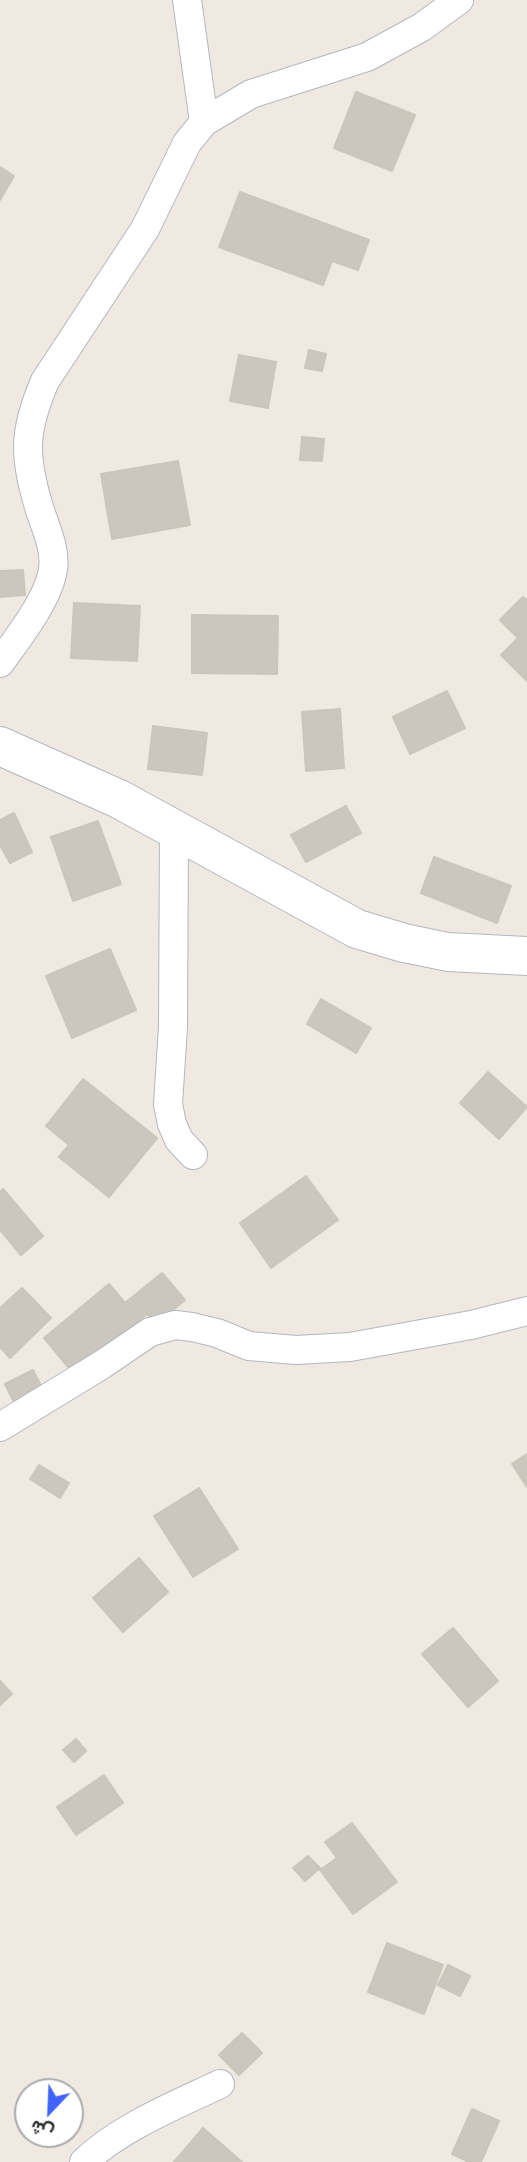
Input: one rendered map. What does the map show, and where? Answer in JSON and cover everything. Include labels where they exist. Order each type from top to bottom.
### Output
[{"type":"street","points":[[187,0],[204,122]]},
{"type":"street","points":[[0,663],[37,606],[53,570],[53,554],[28,459],[27,437],[36,402],[58,360],[145,229],[181,153],[194,132],[204,122],[251,94],[367,57],[422,27],[459,0]]},
{"type":"street","points":[[0,746],[119,799],[357,929],[448,952],[527,956]]},
{"type":"street","points":[[174,830],[173,1027],[168,1104],[179,1140],[193,1156]]},
{"type":"street","points":[[0,1427],[150,1332],[175,1325],[192,1326],[217,1333],[249,1346],[350,1348],[471,1325],[527,1311]]},
{"type":"street","points":[[84,2162],[95,2151],[130,2130],[220,2084]]},
{"type":"building","points":[[356,92],[415,115],[392,171],[334,148]]},
{"type":"building","points":[[0,167],[14,176],[0,200]]},
{"type":"building","points":[[240,192],[369,240],[358,270],[332,261],[323,285],[219,247]]},
{"type":"building","points":[[309,350],[326,354],[322,371],[305,368]]},
{"type":"building","points":[[239,355],[276,362],[268,408],[230,401]]},
{"type":"building","points":[[302,437],[324,439],[322,461],[300,460]]},
{"type":"building","points":[[178,461],[190,525],[112,539],[101,474]]},
{"type":"building","points":[[23,570],[25,595],[0,597],[0,571]]},
{"type":"building","points":[[523,597],[527,600],[527,681],[501,655],[518,638],[500,620]]},
{"type":"building","points":[[74,603],[140,606],[137,661],[71,658]]},
{"type":"building","points":[[192,615],[278,616],[277,674],[192,673]]},
{"type":"building","points":[[447,691],[465,728],[410,754],[393,717]]},
{"type":"building","points":[[340,709],[344,768],[306,771],[302,712]]},
{"type":"building","points":[[153,726],[207,733],[202,775],[148,769]]},
{"type":"building","points":[[346,806],[361,833],[306,862],[291,835]]},
{"type":"building","points":[[14,813],[32,852],[10,863],[0,845],[0,820]]},
{"type":"building","points":[[98,821],[121,884],[73,901],[51,837]]},
{"type":"building","points":[[434,857],[511,886],[497,923],[421,893]]},
{"type":"building","points":[[110,949],[136,1010],[72,1038],[46,976]]},
{"type":"building","points":[[321,999],[371,1028],[356,1053],[307,1024]]},
{"type":"building","points":[[488,1072],[527,1107],[499,1139],[460,1103]]},
{"type":"building","points":[[83,1079],[157,1138],[109,1197],[59,1157],[69,1145],[46,1126]]},
{"type":"building","points":[[306,1176],[338,1220],[271,1268],[240,1223]]},
{"type":"building","points":[[3,1189],[43,1236],[21,1255],[0,1230],[0,1192]]},
{"type":"building","points":[[162,1273],[185,1300],[156,1324],[147,1314],[74,1374],[44,1338],[109,1284],[125,1303]]},
{"type":"building","points":[[22,1288],[51,1318],[10,1358],[0,1347],[0,1308]]},
{"type":"building","points":[[33,1370],[44,1392],[16,1406],[5,1384]]},
{"type":"building","points":[[527,1454],[527,1487],[512,1464]]},
{"type":"building","points":[[39,1465],[69,1483],[60,1498],[30,1479]]},
{"type":"building","points":[[199,1488],[238,1549],[193,1577],[154,1516]]},
{"type":"building","points":[[139,1558],[168,1592],[123,1632],[93,1598]]},
{"type":"building","points":[[453,1628],[498,1681],[468,1707],[422,1654]]},
{"type":"building","points":[[0,1681],[12,1694],[0,1705]]},
{"type":"building","points":[[76,1739],[86,1751],[74,1762],[63,1750]]},
{"type":"building","points":[[104,1775],[123,1803],[76,1835],[57,1807]]},
{"type":"building","points":[[352,1823],[397,1882],[353,1914],[320,1870],[337,1858],[325,1842]]},
{"type":"building","points":[[308,1856],[320,1868],[305,1881],[293,1868]]},
{"type":"building","points":[[387,1943],[443,1965],[424,2014],[368,1992]]},
{"type":"building","points":[[448,1965],[470,1976],[460,1996],[438,1985]]},
{"type":"building","points":[[242,2033],[262,2053],[239,2075],[219,2055]]},
{"type":"building","points":[[472,2109],[499,2121],[481,2162],[469,2162],[452,2154]]},
{"type":"building","points":[[203,2128],[242,2162],[174,2162]]}]
